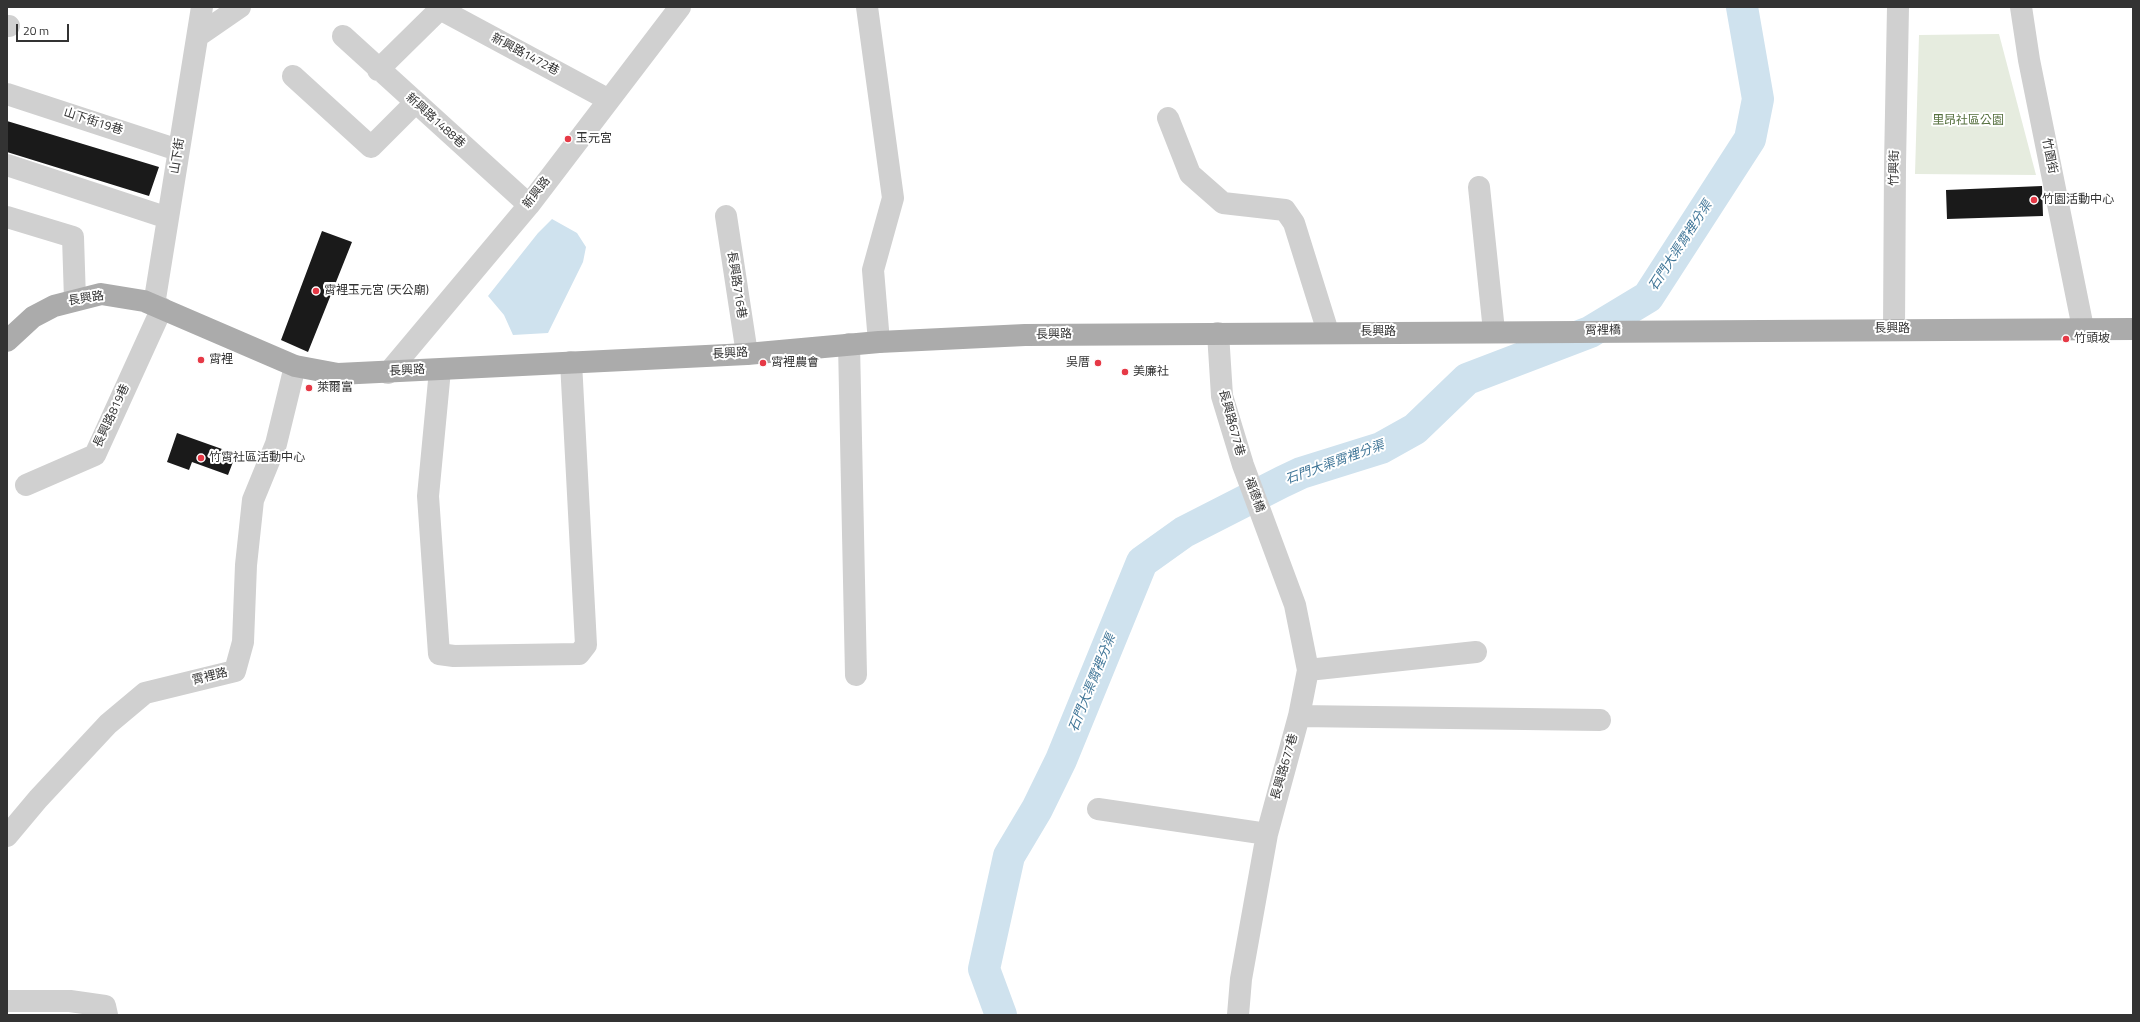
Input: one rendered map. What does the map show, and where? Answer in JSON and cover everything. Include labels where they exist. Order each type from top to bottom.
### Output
[{"type":"main road","name":"長興路","points":[[7,340],[33,318],[54,306],[101,294],[144,301],[296,366],[338,374],[388,373],[571,362],[747,354],[849,344],[1025,335],[1494,331],[1554,332]]},
{"type":"main road","name":"長興路","points":[[1652,330],[2133,329]]},
{"type":"main road","name":"霄裡橋","points":[[1554,332],[1652,330]]},
{"type":"street","name":"山下街","points":[[158,307],[168,218],[202,7]]},
{"type":"street","points":[[198,36],[240,7]]},
{"type":"street","name":"新興路","points":[[388,373],[528,205],[680,7]]},
{"type":"street","points":[[867,7],[894,198],[873,270],[879,342]]},
{"type":"street","name":"竹興街","points":[[1894,329],[1898,7]]},
{"type":"street","name":"竹園街","points":[[2021,7],[2029,60],[2083,328]]},
{"type":"street","name":"新興路1472巷","points":[[378,70],[440,9],[609,100]]},
{"type":"street","name":"新興路1488巷","points":[[343,36],[378,70],[528,205]]},
{"type":"street","points":[[293,76],[371,148],[415,103]]},
{"type":"street","name":"山下街19巷","points":[[7,94],[178,150]]},
{"type":"street","points":[[1168,118],[1190,174],[1223,203],[1285,210],[1294,223],[1328,332]]},
{"type":"street","points":[[7,165],[168,218]]},
{"type":"street","points":[[1479,187],[1494,331]]},
{"type":"street","name":"長興路716巷","points":[[726,216],[747,354]]},
{"type":"street","points":[[7,217],[73,237],[74,300]]},
{"type":"street","name":"長興路819巷","points":[[26,485],[95,455],[158,307]]},
{"type":"street","name":"長興路677巷","points":[[1218,333],[1222,396],[1243,465]]},
{"type":"street","points":[[849,344],[856,675]]},
{"type":"street","points":[[440,370],[428,496],[439,654],[454,656],[579,654],[586,645],[571,362]]},
{"type":"street","name":"霄裡路","points":[[7,836],[38,799],[108,724],[145,693],[235,671],[243,642],[246,566],[253,500],[276,444],[296,366]]},
{"type":"street","name":"福德橋","points":[[1243,465],[1265,525]]},
{"type":"street","name":"長興路677巷","points":[[1238,1015],[1241,979],[1267,834],[1299,716],[1308,670],[1295,605],[1265,525]]},
{"type":"street","points":[[1308,670],[1476,652]]},
{"type":"street","points":[[1299,716],[1600,720]]},
{"type":"street","points":[[1098,809],[1267,834]]},
{"type":"street","points":[[7,1000],[70,1001],[105,1006],[107,1015]]},
{"type":"green space","name":"里昂社區公園","points":[[1999,34],[2036,175],[1915,174],[1919,35]]},
{"type":"water","points":[[552,219],[577,233],[586,247],[583,262],[548,333],[513,335],[504,315],[488,296],[538,233]]},
{"type":"building","points":[[7,121],[159,167],[149,196],[7,152]]},
{"type":"building","points":[[2042,186],[2043,216],[1947,219],[1946,190]]},
{"type":"building","name":"霄裡玉元宮 (天公廟)","points":[[322,231],[352,242],[308,352],[281,340]]},
{"type":"building","name":"竹霄社區活動中心","points":[[177,433],[236,454],[228,475],[192,462],[189,470],[167,462]]},
{"type":"waterway","name":"石門大渠霄裡分渠","points":[[1001,1015],[984,969],[1009,856],[1037,809],[1061,760],[1142,562],[1184,532],[1282,482],[1301,473],[1381,448],[1415,429],[1467,379],[1590,332],[1648,297],[1750,139],[1758,99],[1742,7]]},
{"type":"place","name":"玉元宮","points":[[568,139]]},
{"type":"place","name":"竹園活動中心","points":[[2034,200]]},
{"type":"place","name":"霄裡玉元宮 (天公廟)","points":[[316,291]]},
{"type":"place","name":"竹頭坡","points":[[2066,339]]},
{"type":"place","name":"霄裡","points":[[201,360]]},
{"type":"place","name":"霄裡農會","points":[[763,363]]},
{"type":"place","name":"吳厝","points":[[1098,363]]},
{"type":"place","name":"美廉社","points":[[1125,372]]},
{"type":"place","name":"萊爾富","points":[[309,388]]},
{"type":"place","name":"竹霄社區活動中心","points":[[201,458]]}]
